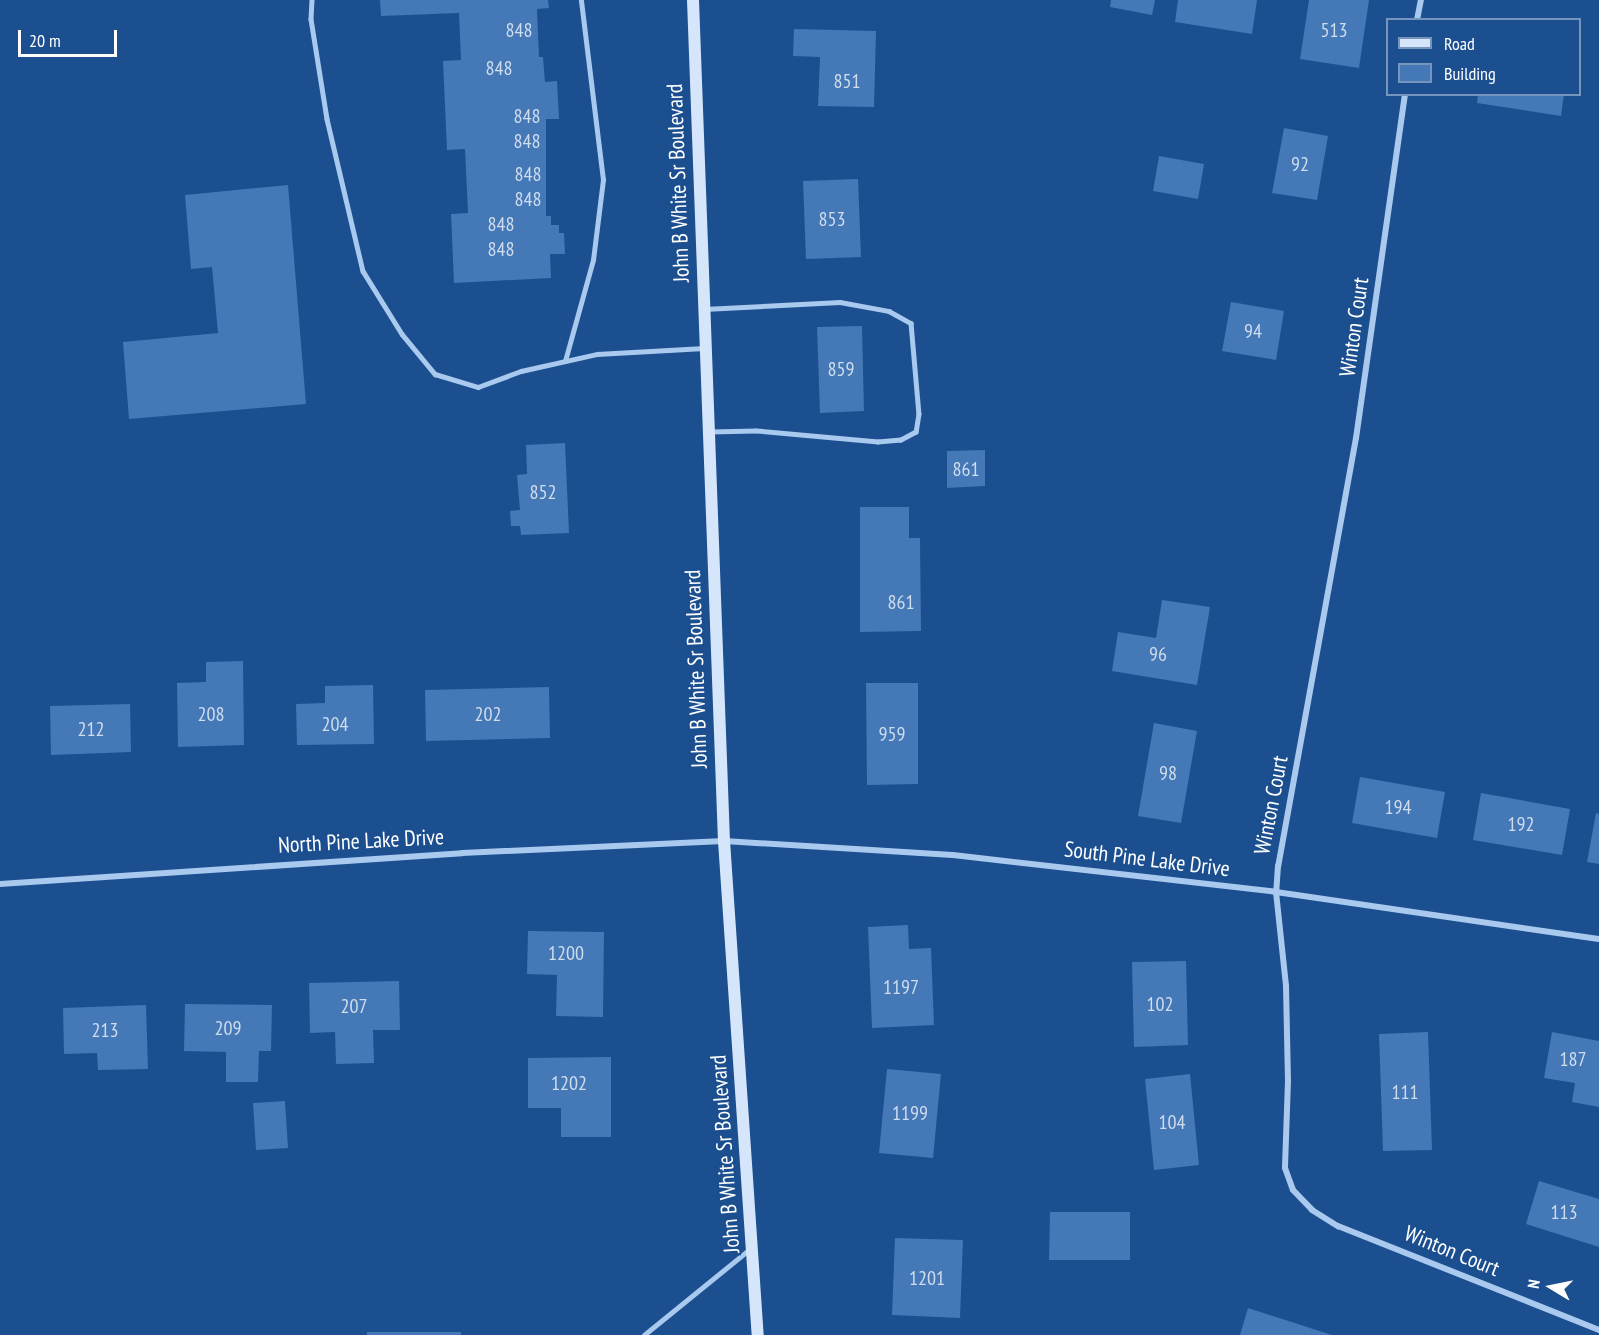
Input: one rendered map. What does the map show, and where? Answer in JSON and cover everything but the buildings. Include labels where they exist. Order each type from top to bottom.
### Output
[{"type":"main road","name":"John B White Sr Boulevard","points":[[693,0],[724,841],[758,1335]]},
{"type":"street","points":[[1418,18],[1421,0]]},
{"type":"street","name":"Winton Court","points":[[1406,96],[1356,438],[1276,892],[1286,986],[1288,1082],[1285,1168],[1293,1190],[1312,1209],[1338,1226],[1599,1330]]},
{"type":"street","name":"South Pine Lake Drive","points":[[724,841],[953,855],[1276,892],[1599,939]]},
{"type":"street","name":"North Pine Lake Drive","points":[[0,884],[404,856],[724,841]]},
{"type":"lane","points":[[312,0],[311,19],[327,119],[363,271],[402,334],[435,374],[478,387],[521,371],[597,354],[705,348]]},
{"type":"lane","points":[[565,361],[593,260],[603,180],[581,0]]},
{"type":"lane","points":[[703,309],[840,302],[889,311],[912,323],[919,414],[916,432],[901,440],[878,442],[756,431],[708,432]]},
{"type":"lane","points":[[644,1335],[752,1247]]}]
